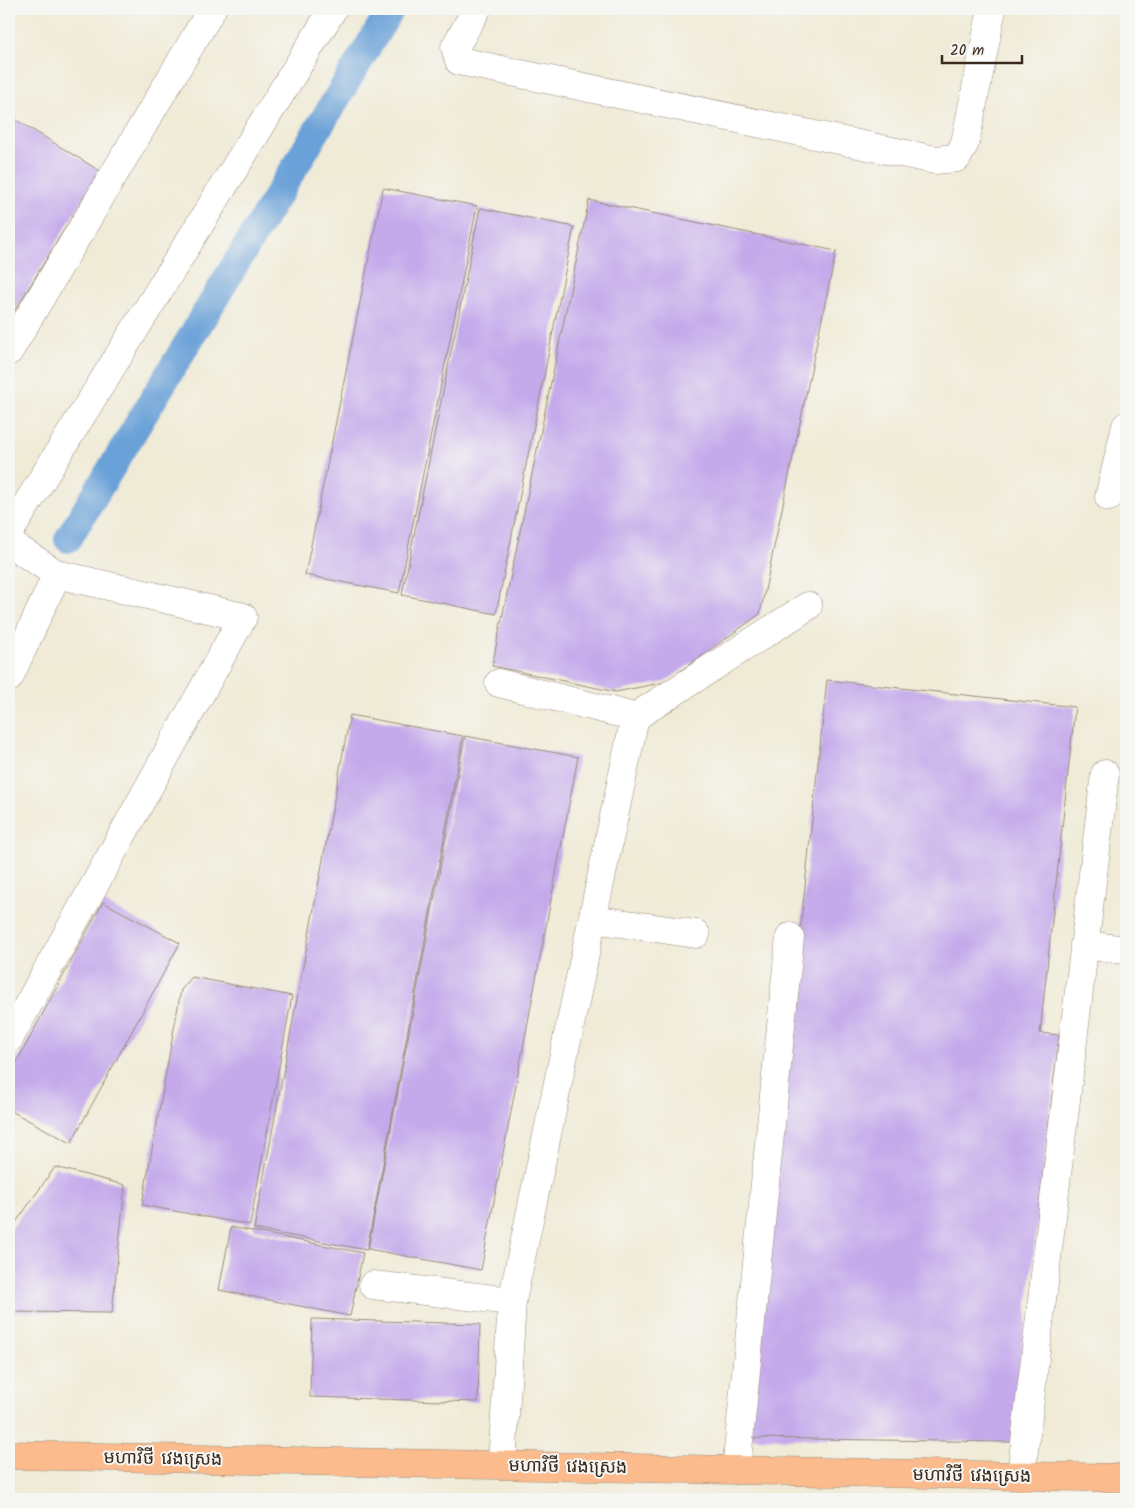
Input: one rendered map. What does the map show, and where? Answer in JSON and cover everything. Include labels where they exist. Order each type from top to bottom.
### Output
[{"type":"main road","name":"មហាវិថី វេងស្រេង","points":[[9,1455],[1126,1478]]},
{"type":"street","points":[[9,351],[212,9]]},
{"type":"street","points":[[9,533],[333,9]]},
{"type":"street","points":[[477,9],[455,47],[459,61],[935,160],[957,158],[965,143],[992,9]]},
{"type":"street","points":[[1109,497],[1126,426]]},
{"type":"street","points":[[9,544],[57,574],[244,617],[9,1039]]},
{"type":"street","points":[[9,678],[57,574]]},
{"type":"street","points":[[502,1465],[512,1301],[635,718],[808,606]]},
{"type":"street","points":[[499,683],[635,718]]},
{"type":"street","points":[[1021,1476],[1105,774]]},
{"type":"street","points":[[593,919],[696,934]]},
{"type":"street","points":[[736,1470],[790,937]]},
{"type":"street","points":[[1084,945],[1126,950]]},
{"type":"street","points":[[373,1285],[512,1301]]},
{"type":"building","points":[[13,118],[100,171],[9,320],[9,124]]},
{"type":"building","points":[[383,188],[477,206],[399,593],[305,575]]},
{"type":"building","points":[[589,200],[836,251],[760,614],[665,682],[616,692],[492,666]]},
{"type":"building","points":[[480,208],[574,227],[496,614],[402,595]]},
{"type":"building","points":[[827,680],[1075,707],[1040,1033],[1059,1035],[1012,1442],[746,1438]]},
{"type":"building","points":[[350,715],[463,736],[367,1250],[254,1229]]},
{"type":"building","points":[[465,736],[578,757],[481,1270],[368,1249]]},
{"type":"building","points":[[103,902],[180,943],[71,1143],[9,1110],[9,1076]]},
{"type":"building","points":[[192,977],[292,996],[250,1225],[142,1205],[181,990]]},
{"type":"building","points":[[55,1167],[125,1185],[112,1313],[9,1312],[9,1236],[12,1228]]},
{"type":"building","points":[[231,1227],[363,1253],[350,1316],[219,1290]]},
{"type":"building","points":[[312,1319],[480,1324],[478,1402],[310,1397]]},
{"type":"waterway","points":[[68,539],[391,9]]}]
